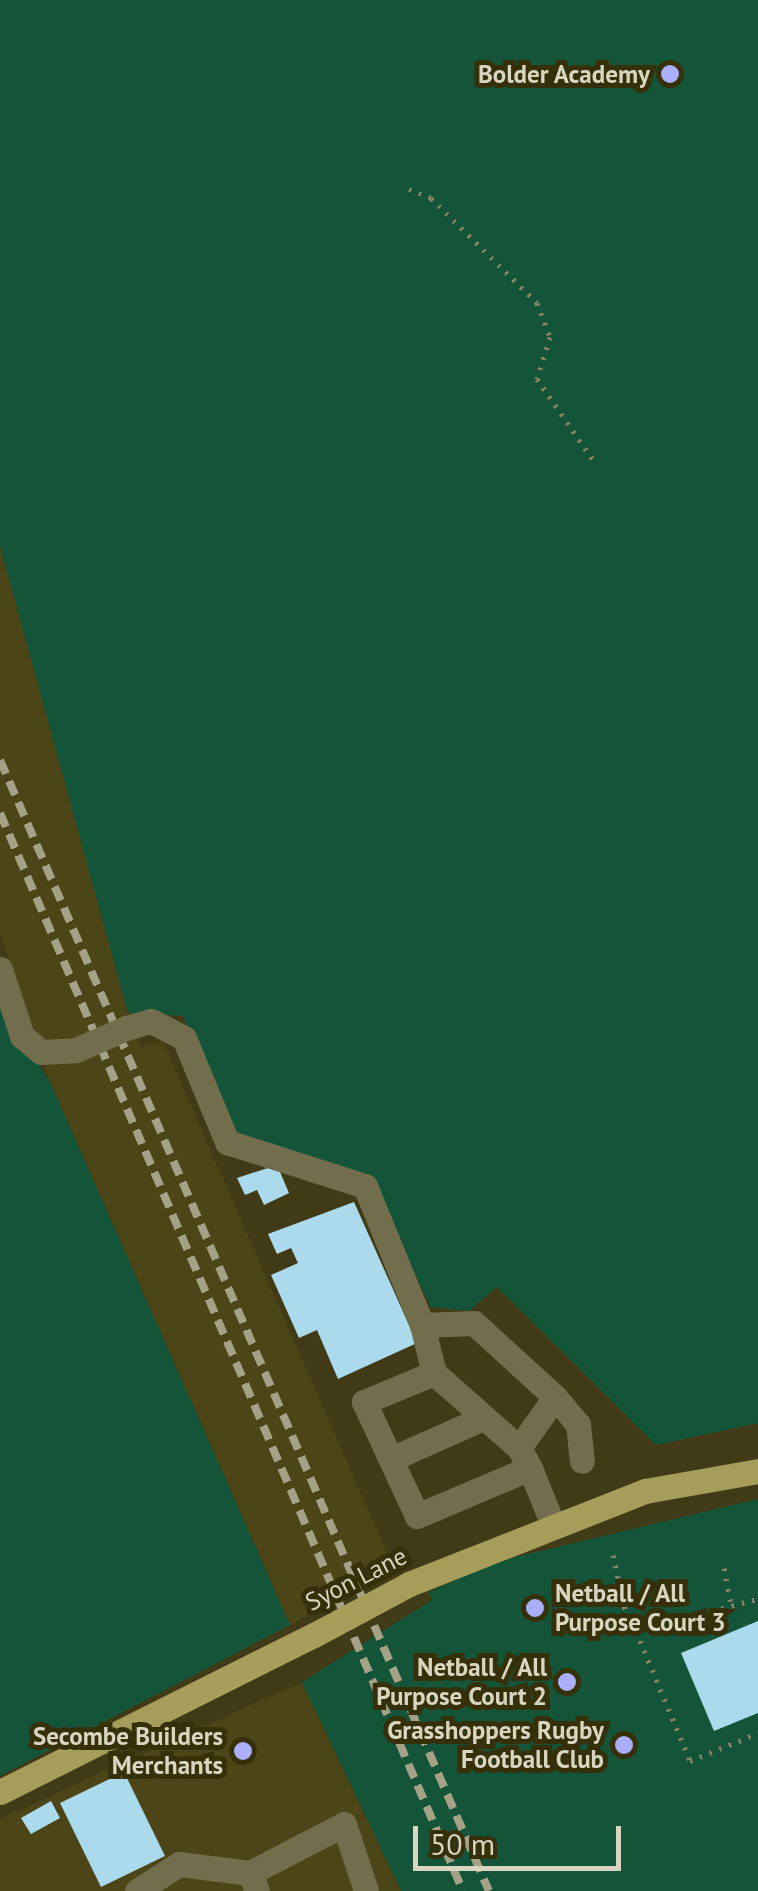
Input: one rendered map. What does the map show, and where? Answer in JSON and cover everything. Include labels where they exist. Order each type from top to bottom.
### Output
[{"type":"main road","name":"Syon Lane","points":[[0,1792],[408,1584],[645,1491],[758,1470]]},
{"type":"lane","points":[[0,970],[22,1036],[40,1052],[76,1050],[151,1021],[184,1038],[227,1142],[365,1186],[422,1325],[434,1373],[524,1458],[553,1525]]},
{"type":"lane","points":[[422,1325],[474,1323],[555,1397],[578,1424],[582,1461]]},
{"type":"lane","points":[[434,1373],[364,1402],[417,1516],[524,1458],[555,1397]]},
{"type":"lane","points":[[391,1460],[481,1419]]},
{"type":"lane","points":[[137,1891],[179,1864],[254,1882],[344,1824],[366,1891]]},
{"type":"path","points":[[409,189],[431,198],[536,303],[550,337],[537,379],[593,460]]},
{"type":"path","points":[[613,1555],[636,1631],[690,1761],[758,1733]]},
{"type":"path","points":[[724,1568],[731,1604]]},
{"type":"path","points":[[636,1631],[758,1599]]},
{"type":"shaded area","points":[[0,546],[140,1046],[163,1042],[388,1555],[403,1562],[290,1625],[49,1080],[0,932]]},
{"type":"shaded area","name":"Secombe Builders Merchants","points":[[302,1682],[401,1891],[0,1891],[0,1819]]},
{"type":"green space","points":[[0,0],[758,0],[758,1423],[656,1445],[497,1287],[469,1311],[431,1307],[367,1177],[232,1138],[183,1016],[128,1013],[0,546]]},
{"type":"green space","points":[[0,1008],[49,1080],[290,1625],[0,1776]]},
{"type":"green space","name":"Grasshoppers Rugby Football Club","points":[[758,1499],[758,1891],[401,1891],[302,1682],[432,1600],[429,1592],[494,1562]]},
{"type":"building","points":[[277,1165],[289,1193],[264,1205],[257,1190],[245,1195],[237,1178]]},
{"type":"building","points":[[354,1202],[417,1343],[338,1379],[317,1330],[299,1338],[271,1275],[298,1263],[291,1248],[277,1254],[268,1234]]},
{"type":"building","points":[[758,1621],[758,1713],[714,1731],[681,1653]]},
{"type":"building","points":[[124,1772],[165,1856],[101,1887],[60,1803]]},
{"type":"building","points":[[51,1801],[60,1818],[31,1834],[21,1818]]},
{"type":"railway","points":[[0,760],[489,1891]]},
{"type":"railway","points":[[0,813],[463,1891]]},
{"type":"place","name":"Bolder Academy","points":[[670,74]]},
{"type":"place","name":"Netball / All Purpose Court 3","points":[[535,1608]]},
{"type":"place","name":"Netball / All Purpose Court 2","points":[[567,1682]]},
{"type":"place","name":"Grasshoppers Rugby Football Club","points":[[624,1745]]},
{"type":"place","name":"Secombe Builders Merchants","points":[[243,1751]]}]
